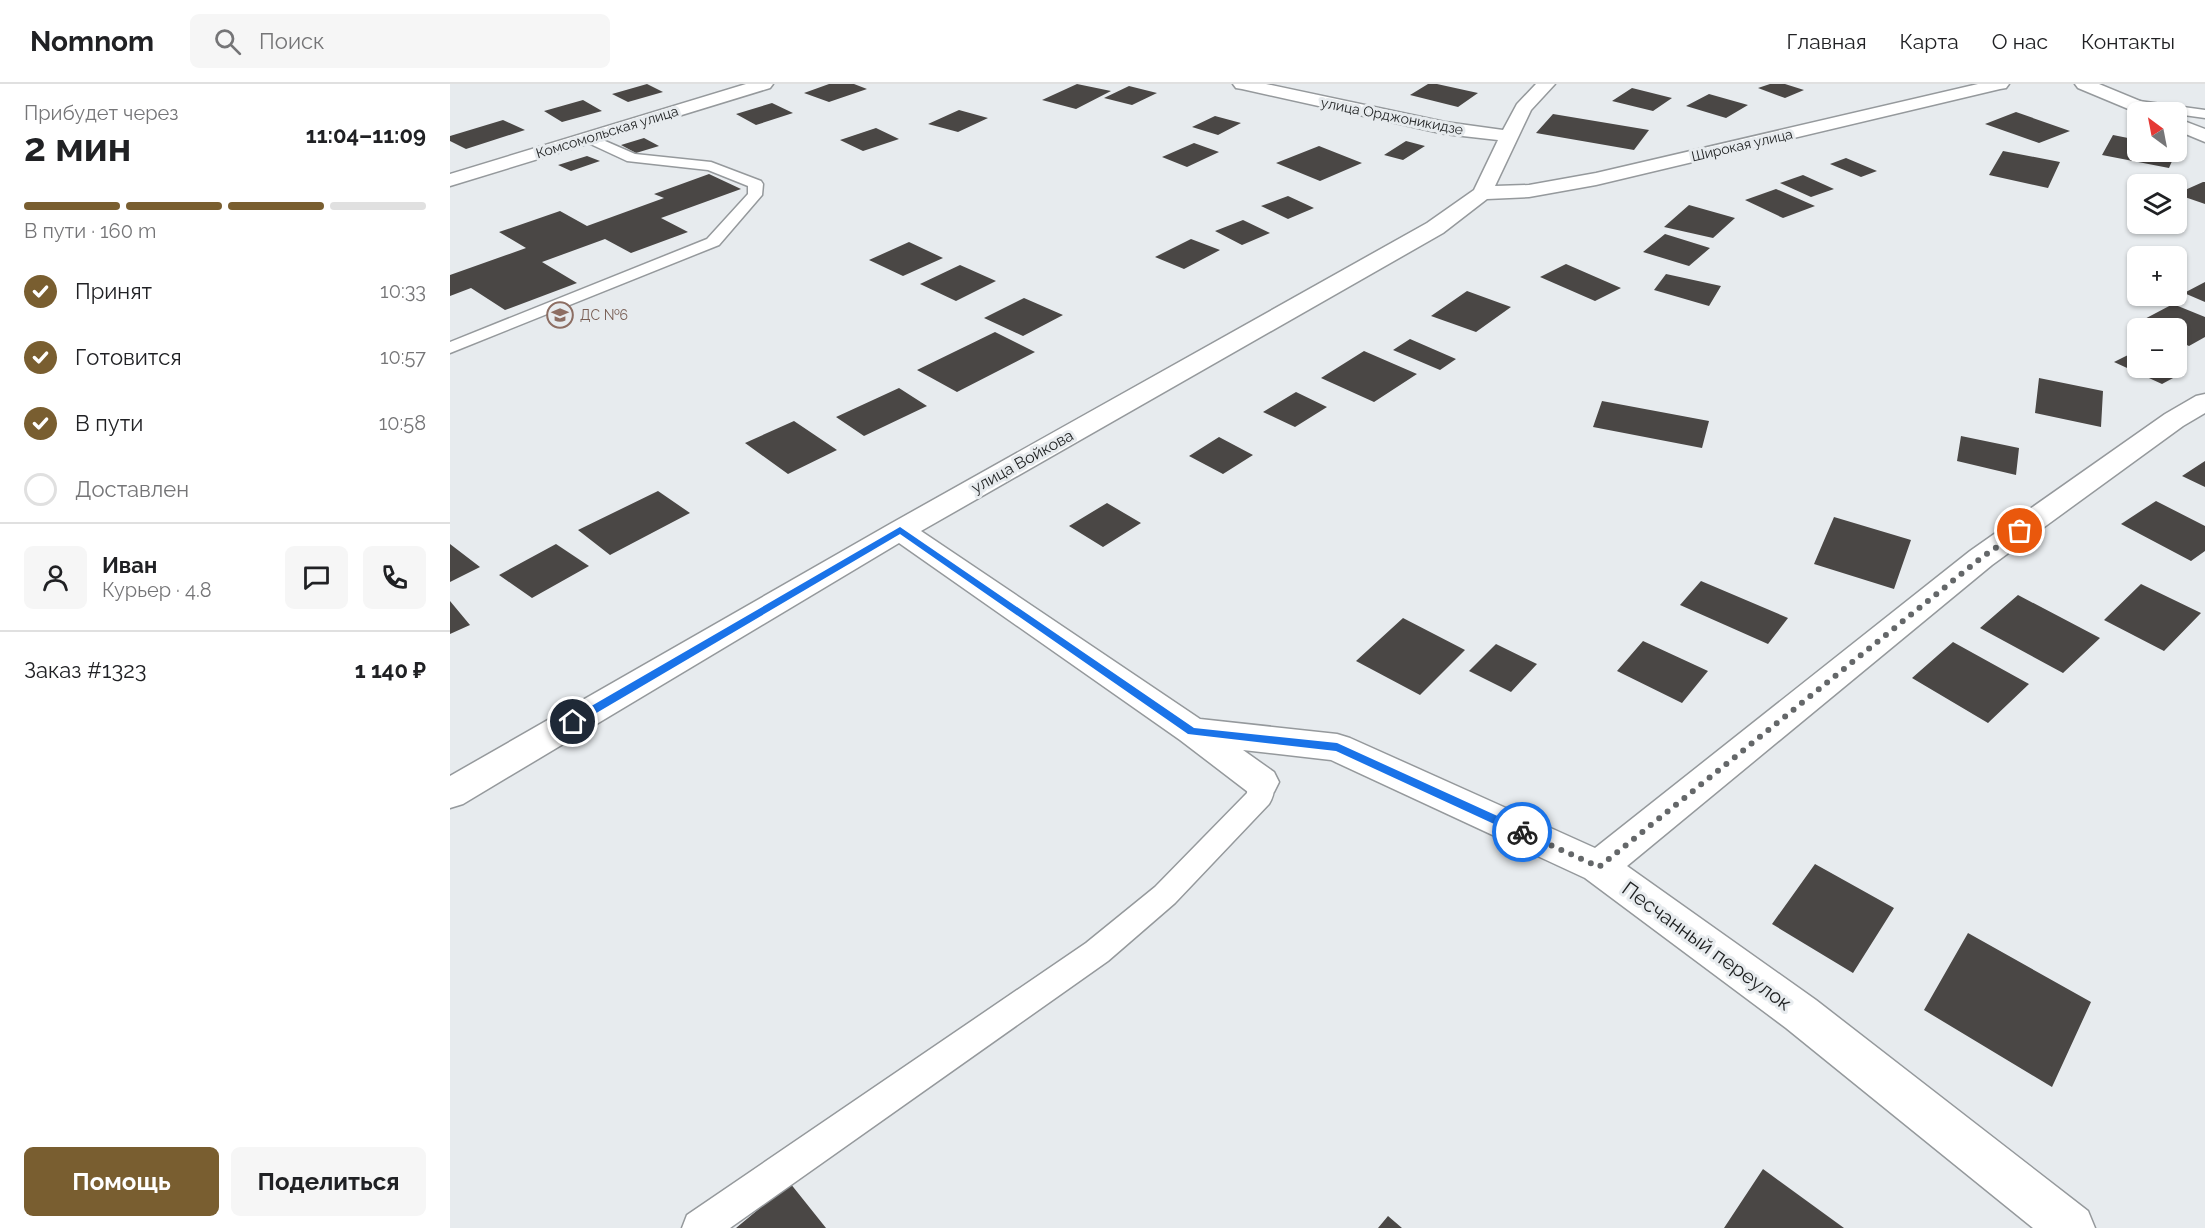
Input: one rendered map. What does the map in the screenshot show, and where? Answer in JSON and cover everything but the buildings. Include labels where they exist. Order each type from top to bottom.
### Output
[{"type":"street","name":"Комсомольская улица","points":[[450,180],[764,84]]},
{"type":"street","name":"улица Орджоникидзе","points":[[1242,84],[1445,128],[1508,136]]},
{"type":"street","name":"улица Войкова","points":[[450,794],[900,530],[1435,228],[1482,193],[1523,108],[1546,84]]},
{"type":"street","name":"Широкая улица","points":[[1482,193],[1529,191],[1596,179],[2000,84]]},
{"type":"street","points":[[2084,84],[2127,102]]},
{"type":"street","points":[[2187,128],[2205,136]]},
{"type":"street","points":[[1599,867],[1981,558],[2174,420],[2205,402]]},
{"type":"street","points":[[900,530],[1192,731],[1261,782]]},
{"type":"street","name":"Песчанный переулок","points":[[1192,731],[1337,747],[1599,867],[1801,1014],[2071,1228]]},
{"type":"lane","points":[[2187,112],[2205,114]]},
{"type":"lane","points":[[450,348],[713,243],[755,195],[756,184],[711,166],[632,158],[589,138]]},
{"type":"lane","points":[[700,1228],[1096,952],[1166,895],[1260,796],[1261,782]]},
{"type":"way so far","points":[[1522,832],[1599,867],[1981,558],[2020,531]]},
{"type":"place","name":"ДС №6","points":[[560,315]]},
{"type":"route","points":[[573,722],[900,530],[1192,731],[1337,747],[1522,832]]}]
